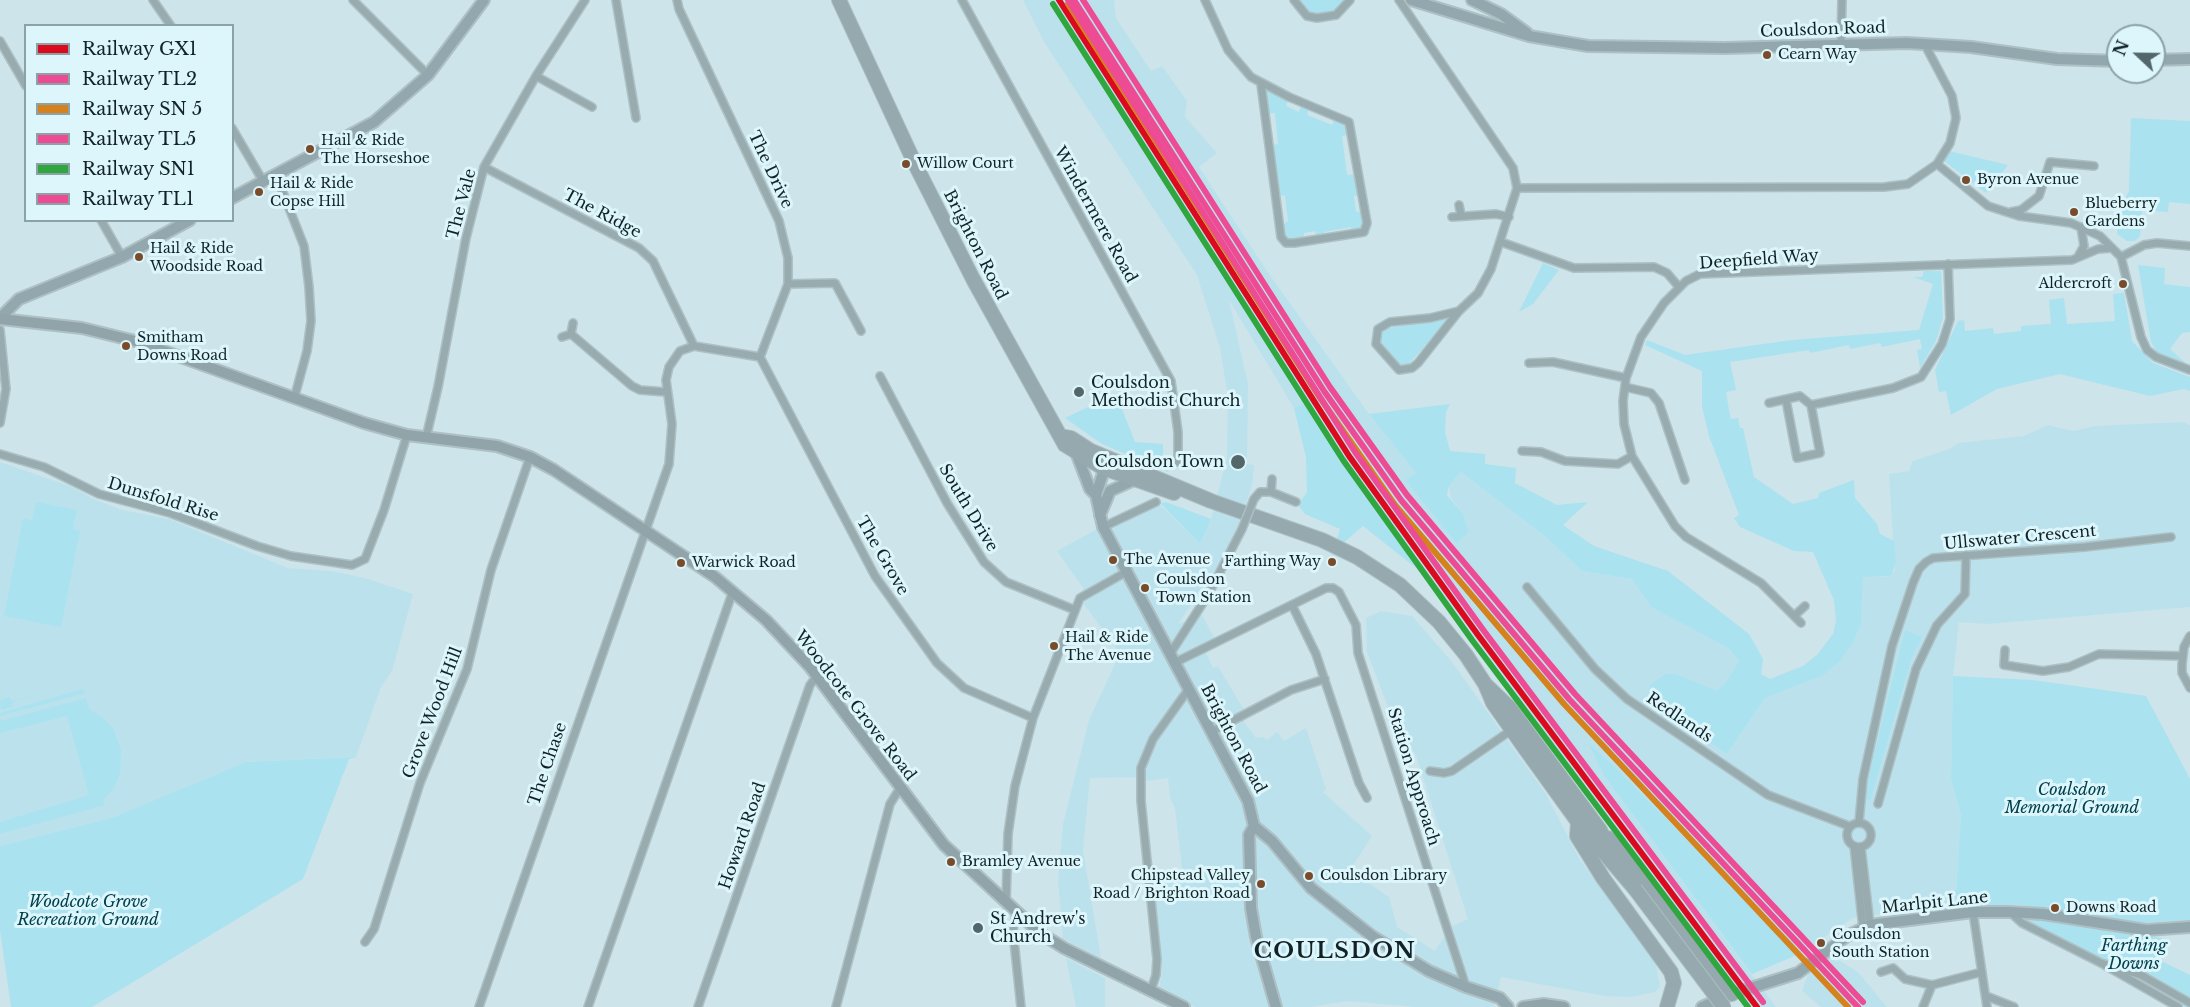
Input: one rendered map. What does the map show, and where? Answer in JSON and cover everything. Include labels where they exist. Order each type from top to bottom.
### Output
[{"type":"highway","name":"Brighton Road","points":[[839,0],[916,166],[968,268],[1038,400],[1065,445],[1077,455]]},
{"type":"highway","points":[[1060,436],[1071,438],[1134,480],[1177,494],[1211,501]]},
{"type":"highway","points":[[1077,455],[1269,520],[1357,556],[1400,585],[1439,622],[1466,655],[1485,684],[1493,703],[1516,726],[1600,830],[1628,859],[1732,994]]},
{"type":"highway","points":[[1516,726],[1578,822],[1635,889],[1724,1007]]},
{"type":"highway","points":[[1578,822],[1577,836],[1592,861],[1666,962],[1674,983],[1666,1007]]},
{"type":"highway","points":[[1600,830],[1620,870]]},
{"type":"main road","points":[[234,197],[374,122],[428,75],[484,0]]},
{"type":"main road","name":"Coulsdon Road","points":[[1411,0],[1529,36],[1569,44],[1622,49],[1924,43],[2057,59],[2106,61]]},
{"type":"main road","points":[[1473,0],[1502,14],[1529,36]]},
{"type":"main road","points":[[2166,60],[2190,59]]},
{"type":"main road","points":[[0,318],[19,299],[122,258],[186,222]]},
{"type":"main road","name":"Woodcote Grove Road","points":[[0,318],[82,328],[139,342],[364,423],[407,435],[497,446],[530,457],[733,591],[782,636],[817,676],[944,844],[1016,913],[1040,933],[1064,948],[1185,1007]]},
{"type":"main road","name":"Brighton Road","points":[[1077,455],[1090,489],[1096,495]]},
{"type":"main road","name":"Brighton Road","points":[[1106,463],[1096,495],[1103,527],[1248,801],[1254,826]]},
{"type":"main road","points":[[1100,515],[1110,491],[1134,480]]},
{"type":"main road","points":[[1276,1007],[1257,945],[1251,908],[1249,835],[1254,826],[1272,840],[1311,888],[1338,912],[1412,962],[1466,987],[1497,996],[1508,1007]]},
{"type":"main road","name":"Marlpit Lane","points":[[1702,1007],[1732,994],[1798,973],[1867,927],[1973,912],[2043,914],[2146,930],[2190,927]]},
{"type":"main road","points":[[1523,1007],[1545,1004],[1564,1007]]},
{"type":"street","points":[[153,0],[170,24]]},
{"type":"street","points":[[353,0],[428,75]]},
{"type":"street","name":"The Vale","points":[[426,438],[466,238],[484,167],[536,76],[585,0]]},
{"type":"street","points":[[616,0],[636,118]]},
{"type":"street","name":"The Drive","points":[[677,0],[679,9],[779,221],[788,258],[788,284],[760,357]]},
{"type":"street","name":"Windermere Road","points":[[962,0],[1171,381],[1174,452],[1178,462]]},
{"type":"street","points":[[1205,0],[1228,50],[1251,77],[1261,84],[1350,122],[1367,223],[1361,234],[1294,243],[1286,243],[1281,237],[1261,84]]},
{"type":"street","points":[[1294,0],[1307,16],[1317,18],[1336,15],[1350,0]]},
{"type":"street","points":[[1399,0],[1513,168],[1517,188],[1491,269],[1478,293],[1459,311],[1412,368],[1405,370],[1393,366],[1376,344],[1378,329],[1390,322],[1430,318],[1459,311]]},
{"type":"street","points":[[1841,45],[1842,0]]},
{"type":"street","points":[[0,41],[24,83]]},
{"type":"street","points":[[1517,188],[1884,187],[1908,184],[1937,164],[1950,143],[1956,118],[1952,96],[1924,43]]},
{"type":"street","points":[[536,76],[592,106]]},
{"type":"street","points":[[234,131],[263,181]]},
{"type":"street","points":[[2009,213],[2021,210],[2039,196],[2049,162],[2094,166]]},
{"type":"street","points":[[1937,164],[1988,206],[2009,213],[2081,227],[2100,236],[2121,257],[2141,338],[2147,350],[2156,357],[2190,370]]},
{"type":"street","name":"The Ridge","points":[[484,167],[639,248],[653,261],[694,346]]},
{"type":"street","points":[[276,175],[304,246],[309,287],[311,321],[294,399]]},
{"type":"street","points":[[1460,205],[1461,215]]},
{"type":"street","points":[[1452,217],[1496,214],[1509,217]]},
{"type":"street","points":[[102,222],[122,258]]},
{"type":"street","points":[[2079,255],[2084,246],[2081,227]]},
{"type":"street","points":[[1501,242],[1574,268],[1654,267],[1667,273],[1679,287]]},
{"type":"street","points":[[2121,257],[2144,245],[2157,243],[2190,246]]},
{"type":"street","points":[[1811,405],[1893,388],[1921,377],[1938,351],[1948,326],[1948,264],[2072,260],[2079,255],[2112,248]]},
{"type":"street","name":"Deepfield Way","points":[[1801,623],[1761,583],[1686,537],[1675,526],[1632,456],[1624,424],[1626,378],[1633,355],[1650,321],[1679,287],[1700,274],[1948,264]]},
{"type":"street","points":[[788,284],[835,283],[861,331]]},
{"type":"street","points":[[571,334],[573,323]]},
{"type":"street","points":[[0,330],[6,389],[0,423]]},
{"type":"street","points":[[571,334],[632,386],[640,390],[666,392],[669,366],[680,351],[694,346],[760,357]]},
{"type":"street","points":[[562,337],[571,334]]},
{"type":"street","name":"The Grove","points":[[760,357],[875,576],[924,646],[951,678],[964,688],[1033,718]]},
{"type":"street","points":[[1529,363],[1553,362],[1626,378]]},
{"type":"street","name":"South Drive","points":[[880,376],[946,503],[984,562],[1006,582],[1075,610]]},
{"type":"street","points":[[1625,387],[1651,393],[1659,403],[1685,480]]},
{"type":"street","name":"The Chase","points":[[478,1007],[643,530],[669,464],[672,424],[666,392]]},
{"type":"street","points":[[1770,403],[1800,396],[1811,405],[1820,453],[1797,458],[1786,400]]},
{"type":"street","name":"Dunsfold Rise","points":[[0,454],[44,467],[99,494],[170,513],[291,556],[358,564],[365,559],[384,510],[407,435]]},
{"type":"street","points":[[1522,451],[1541,452],[1565,461],[1618,464],[1632,456]]},
{"type":"street","name":"Grove Wood Hill","points":[[365,942],[374,929],[418,790],[467,669],[491,570],[530,457]]},
{"type":"street","points":[[1271,492],[1272,479]]},
{"type":"street","points":[[1172,658],[1208,595],[1242,529],[1254,499],[1260,492],[1271,492],[1296,502]]},
{"type":"street","points":[[1103,527],[1156,502]]},
{"type":"street","name":"Ullswater Crescent","points":[[1859,822],[1863,779],[1892,646],[1913,583],[1919,569],[1926,562],[1933,558],[2085,547],[2171,537]]},
{"type":"street","points":[[1878,804],[1916,669],[1937,625],[1965,594],[1966,555]]},
{"type":"street","points":[[1006,903],[1008,834],[1015,786],[1033,718],[1082,596],[1128,572]]},
{"type":"street","name":"Redlands","points":[[1527,587],[1595,669],[1628,699],[1768,795],[1849,826]]},
{"type":"street","name":"Station Approach","points":[[1292,605],[1326,588],[1333,588],[1339,592],[1356,625],[1358,652],[1466,987]]},
{"type":"street","points":[[588,1007],[733,591]]},
{"type":"street","points":[[1172,658],[1292,605],[1325,679],[1359,783],[1367,798]]},
{"type":"street","points":[[1794,616],[1805,606]]},
{"type":"street","points":[[2190,636],[2182,656],[2182,673],[2190,688]]},
{"type":"street","points":[[2005,650],[2004,665],[2043,671],[2069,667],[2099,654],[2182,656]]},
{"type":"street","name":"Howard Road","points":[[698,1007],[810,685],[817,676]]},
{"type":"street","points":[[1211,732],[1291,690],[1325,679]]},
{"type":"street","points":[[1151,990],[1156,975],[1156,959],[1141,801],[1141,768],[1153,739],[1188,690]]},
{"type":"street","points":[[1430,771],[1444,773],[1452,771],[1516,726]]},
{"type":"street","points":[[836,1007],[890,804],[900,788]]},
{"type":"street","points":[[1858,847],[1870,839],[1871,831],[1859,822],[1849,826],[1846,838],[1858,847],[1867,927]]},
{"type":"street","points":[[1973,912],[1987,1007]]},
{"type":"street","points":[[2010,912],[2022,923],[2102,963],[2178,1007]]},
{"type":"street","points":[[1016,913],[1013,931],[1021,1007]]},
{"type":"street","points":[[2102,963],[2141,975],[2190,1004]]},
{"type":"street","points":[[1881,972],[1893,968],[1905,979],[1917,984],[1932,985],[1982,972]]},
{"type":"street","points":[[1923,1007],[1932,985]]},
{"type":"street","points":[[1986,996],[2014,1007]]},
{"type":"shaded area","points":[[1023,0],[1114,0],[1116,18],[1151,71],[1162,66],[1187,101],[1185,117],[1217,153],[1199,167],[1267,271],[1369,414],[1417,474],[1406,480],[1457,544],[1469,532],[1463,514],[1451,498],[1449,486],[1461,472],[1546,537],[1582,571],[1632,579],[1651,607],[1728,648],[1739,661],[1724,685],[1716,690],[1708,688],[1727,754],[1765,698],[1822,676],[1861,624],[1863,576],[1886,577],[1895,571],[1889,474],[1909,471],[1913,461],[1950,449],[1958,443],[2024,436],[2048,425],[2074,431],[2094,426],[2184,422],[2190,425],[2190,607],[1988,624],[1959,622],[1953,676],[1951,779],[1961,815],[1955,906],[1875,915],[1868,913],[1853,918],[1799,954],[1589,745],[1604,776],[1776,1007],[1745,1007],[1555,750],[1416,568],[1307,402],[1294,408],[1229,300],[1248,384],[1247,464],[1254,465],[1252,486],[1230,548],[1178,624],[1202,615],[1215,639],[1206,653],[1213,668],[1218,666],[1244,710],[1244,722],[1256,738],[1263,737],[1267,740],[1277,732],[1284,741],[1306,728],[1326,789],[1323,792],[1372,836],[1350,870],[1389,897],[1397,927],[1435,951],[1451,927],[1468,919],[1416,755],[1396,728],[1367,652],[1366,618],[1381,611],[1412,616],[1452,662],[1546,794],[1579,858],[1655,961],[1660,986],[1655,992],[1632,997],[1605,996],[1501,977],[1494,1007],[1417,1007],[1347,1001],[1311,1007],[1195,1007],[1159,988],[1162,973],[1152,879],[1178,876],[1182,868],[1175,808],[1170,798],[1168,778],[1146,781],[1133,777],[1090,778],[1083,850],[1101,958],[1063,939],[1058,881],[1063,824],[1089,720],[1120,653],[1083,603],[1083,588],[1057,551],[1153,498],[1200,544],[1211,519],[1227,458],[1228,397],[1220,348],[1197,275],[1044,42]]},
{"type":"shaded area","points":[[0,462],[70,486],[96,500],[122,510],[169,519],[288,568],[331,571],[365,578],[413,594],[392,671],[381,687],[356,757],[246,762],[111,818],[0,846]]},
{"type":"shaded area","points":[[1832,956],[1836,962],[1839,960],[1859,973],[1887,1007],[1821,1007],[1802,991],[1811,966]]},
{"type":"shaded area","points":[[1066,958],[1105,978],[1105,1007],[1076,1007]]},
{"type":"green space","points":[[1297,0],[1348,0],[1336,13],[1320,17],[1307,13]]},
{"type":"green space","points":[[1261,84],[1289,97],[1286,106],[1299,112],[1302,102],[1310,105],[1307,115],[1332,125],[1336,115],[1345,119],[1353,134],[1342,136],[1347,175],[1359,174],[1362,195],[1354,196],[1356,212],[1364,211],[1366,228],[1352,235],[1351,227],[1324,232],[1325,239],[1317,240],[1315,231],[1304,233],[1304,242],[1286,243],[1280,227],[1288,221],[1285,196],[1276,194],[1270,145],[1278,144],[1275,113],[1266,114]]},
{"type":"green space","points":[[2131,118],[2190,121],[2190,204],[2169,202],[2168,212],[2142,210],[2140,236],[2135,241],[2127,241],[2117,234],[2119,210],[2129,191]]},
{"type":"green space","points":[[1949,151],[2008,165],[1986,193],[1944,161]]},
{"type":"green space","points":[[1543,263],[1559,270],[1533,304],[1519,312]]},
{"type":"green space","points":[[2138,265],[2165,268],[2164,284],[2190,287],[2190,332],[2182,333],[2170,349],[2190,367],[2158,354],[2151,342]]},
{"type":"green space","points":[[1924,271],[1941,271],[1943,318],[1936,341],[1920,368],[1917,350],[1922,349],[1920,339],[1882,347],[1880,343],[1850,349],[1849,345],[1810,353],[1809,350],[1730,362],[1736,390],[1726,392],[1729,410],[1731,419],[1738,418],[1740,428],[1743,428],[1754,477],[1793,504],[1818,498],[1819,493],[1854,480],[1855,498],[1877,524],[1880,534],[1894,541],[1896,562],[1891,576],[1863,577],[1861,624],[1852,644],[1840,661],[1822,676],[1765,698],[1727,754],[1657,707],[1648,694],[1650,685],[1665,674],[1675,674],[1716,690],[1724,685],[1739,661],[1728,648],[1651,607],[1632,579],[1582,571],[1546,537],[1461,472],[1449,486],[1447,495],[1463,514],[1469,532],[1457,544],[1405,480],[1416,473],[1369,414],[1450,404],[1446,412],[1445,432],[1450,451],[1485,454],[1485,464],[1516,468],[1515,483],[1557,505],[1588,502],[1563,525],[1594,546],[1668,571],[1749,634],[1763,659],[1761,674],[1770,679],[1803,666],[1817,655],[1833,634],[1836,621],[1834,600],[1813,552],[1794,551],[1740,527],[1734,518],[1739,515],[1709,436],[1702,407],[1702,371],[1645,345],[1647,340],[1685,355],[1792,340],[1919,330],[1933,284],[1913,277],[1922,277]]},
{"type":"green space","points":[[2124,293],[2132,341],[2153,363],[2190,377],[2190,391],[2184,389],[2150,396],[2060,374],[1997,389],[1951,415],[1946,391],[1939,392],[1935,370],[1958,321],[1964,320],[1965,331],[1993,328],[1994,334],[2021,331],[2021,326],[2051,324],[2049,300],[2064,298],[2067,324],[2115,321],[2113,294]]},
{"type":"green space","points":[[1445,318],[1447,322],[1407,366],[1398,366],[1379,343],[1380,332],[1384,329]]},
{"type":"green space","points":[[1116,394],[1135,442],[1163,444],[1163,457],[1169,465],[1168,472],[1102,444],[1065,418]]},
{"type":"green space","points":[[1307,402],[1416,568],[1363,526],[1343,543],[1337,539],[1340,529],[1305,514],[1298,505],[1307,492],[1306,457],[1294,408]]},
{"type":"green space","points":[[36,502],[77,510],[73,529],[80,531],[61,627],[4,616],[23,518],[32,520]]},
{"type":"green space","points":[[1166,502],[1211,519],[1200,544],[1160,503]]},
{"type":"green space","points":[[1905,630],[1922,637],[1912,657],[1870,801],[1866,798],[1868,778]]},
{"type":"green space","name":"Coulsdon Memorial Ground","points":[[1953,676],[2033,680],[2146,696],[2190,779],[2190,920],[2140,923],[2020,905],[1955,906],[1961,815],[1951,779]]},
{"type":"green space","points":[[61,687],[12,702],[13,707],[1,710],[0,700],[10,697],[12,701]]},
{"type":"green space","points":[[83,689],[85,693],[0,716],[0,713]]},
{"type":"green space","points":[[86,698],[89,709],[113,728],[121,750],[120,774],[114,788],[103,800],[105,805],[0,834],[0,822],[89,795],[67,716],[0,733],[0,721]]},
{"type":"green space","points":[[1588,743],[1616,768],[1799,954],[1752,974],[1604,776]]},
{"type":"green space","name":"Woodcote Grove Recreation Ground","points":[[356,757],[349,759],[303,879],[92,1007],[11,1007],[0,930],[0,846],[111,818],[246,762]]},
{"type":"green space","name":"Farthing Downs","points":[[2024,918],[2162,938],[2155,958],[2190,975],[2190,1007],[2181,1007]]},
{"type":"rail line","name":"GX1","points":[[1059,0],[1349,456],[1478,635],[1757,1007]]},
{"type":"rail line","name":"TL1","points":[[1068,0],[1355,452],[1484,631],[1763,1002]]},
{"type":"rail line","name":"TL2","points":[[1074,0],[1324,391],[1401,500],[1569,699],[1858,1007]]},
{"type":"rail line","name":"TL5","points":[[1083,0],[1330,387],[1407,495],[1575,694],[1863,1002]]},
{"type":"rail line","name":"SN1","points":[[1053,4],[1343,460],[1472,640],[1748,1007]]},
{"type":"transit line","points":[[1068,4],[1318,395],[1395,505],[1564,704],[1848,1007]]},
{"type":"place","name":"Cearn Way","points":[[1767,55]]},
{"type":"place","name":"Hail & Ride The Horseshoe","points":[[310,149]]},
{"type":"place","name":"Willow Court","points":[[906,164]]},
{"type":"place","name":"Byron Avenue","points":[[1966,180]]},
{"type":"place","name":"Hail & Ride Copse Hill","points":[[259,192]]},
{"type":"place","name":"Blueberry Gardens","points":[[2074,212]]},
{"type":"place","name":"Hail & Ride Woodside Road","points":[[139,257]]},
{"type":"place","name":"Aldercroft","points":[[2123,284]]},
{"type":"place","name":"Smitham Downs Road","points":[[126,346]]},
{"type":"place","name":"Coulsdon Methodist Church","points":[[1079,392]]},
{"type":"place","name":"Coulsdon Town","points":[[1238,462]]},
{"type":"place","name":"The Avenue","points":[[1113,560]]},
{"type":"place","name":"Farthing Way","points":[[1332,562]]},
{"type":"place","name":"Warwick Road","points":[[681,563]]},
{"type":"place","name":"Coulsdon Town Station","points":[[1145,588]]},
{"type":"place","name":"Hail & Ride The Avenue","points":[[1054,646]]},
{"type":"place","name":"Bramley Avenue","points":[[951,862]]},
{"type":"place","name":"Coulsdon Library","points":[[1309,876]]},
{"type":"place","name":"Chipstead Valley Road / Brighton Road","points":[[1261,884]]},
{"type":"place","name":"Downs Road","points":[[2055,908]]},
{"type":"place","name":"St Andrew's Church","points":[[978,928]]},
{"type":"place","name":"Coulsdon South Station","points":[[1821,943]]},
{"type":"district","name":"COULSDON","points":[[1335,952]]}]
